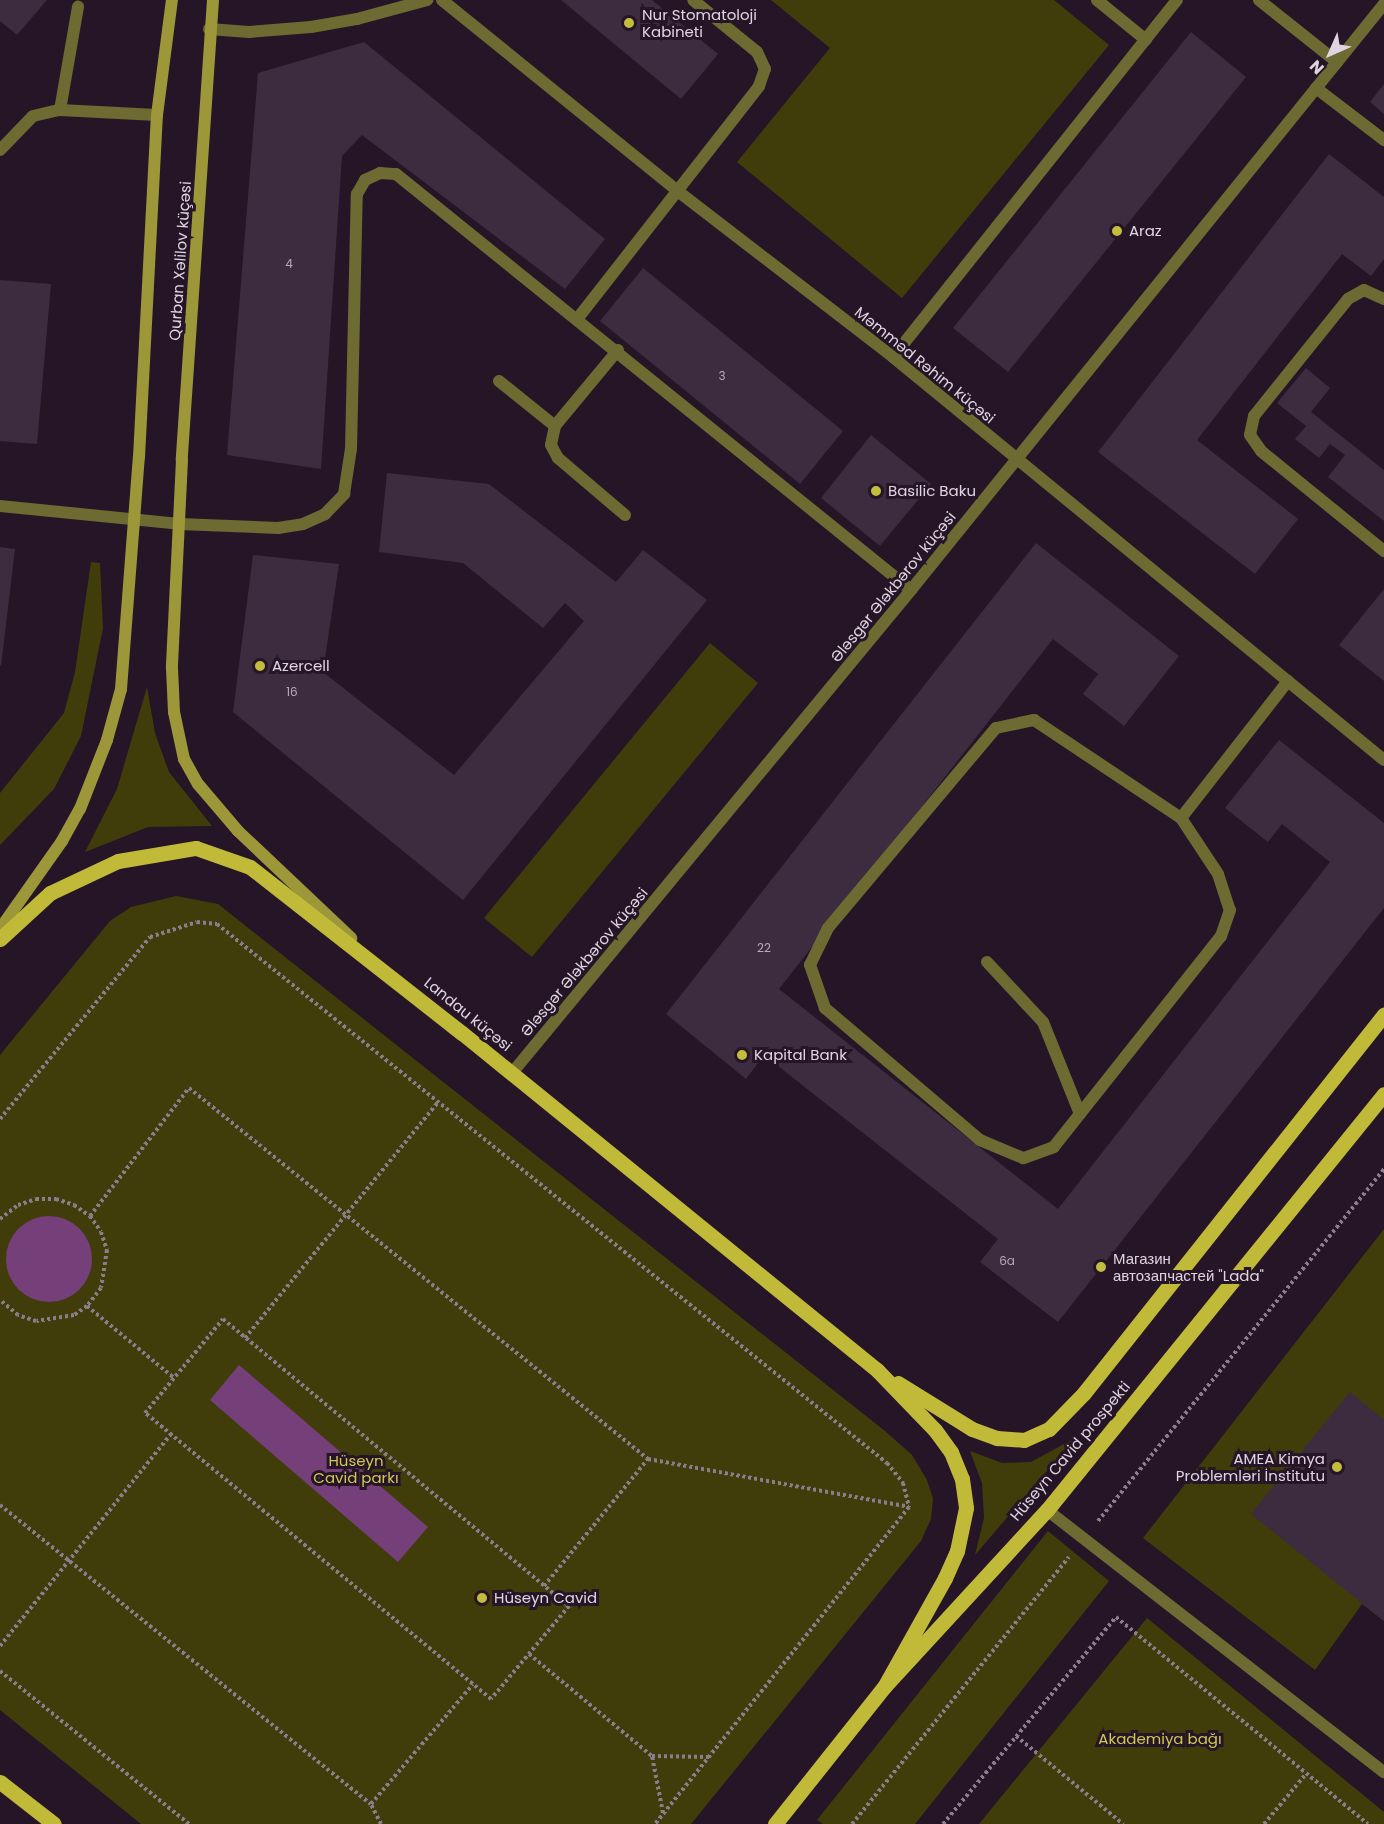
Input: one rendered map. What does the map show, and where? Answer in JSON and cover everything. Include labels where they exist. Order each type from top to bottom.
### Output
[{"type":"main road","name":"Qurban Xəlilov küçəsi","points":[[0,929],[62,841],[107,740],[124,660],[135,521],[157,115],[172,0]]},
{"type":"main road","name":"Qurban Xəlilov küçəsi","points":[[213,0],[209,29],[179,524],[172,668],[174,712],[184,759],[198,784],[238,831],[388,974]]},
{"type":"main road","name":"Landau küçəsi","points":[[0,939],[50,893],[118,861],[196,848],[250,867],[512,1073],[877,1370]]},
{"type":"main road","name":"Hüseyn Cavid prospekti","points":[[877,1370],[972,1429],[997,1438],[1024,1440],[1049,1429],[1084,1393],[1384,1014]]},
{"type":"main road","name":"Hüseyn Cavid prospekti","points":[[775,1824],[884,1687],[1047,1510],[1384,1094]]},
{"type":"main road","points":[[877,1370],[935,1430],[951,1452],[962,1479],[966,1508],[957,1551],[945,1578],[884,1687]]},
{"type":"main road","points":[[0,1782],[54,1824]]},
{"type":"street","points":[[209,29],[249,32],[311,27],[357,19],[427,0]]},
{"type":"street","name":"Məmməd Rəhim küçəsi","points":[[442,0],[675,189],[893,357],[1384,760]]},
{"type":"street","points":[[578,318],[675,189],[759,86],[765,69],[757,52],[693,0]]},
{"type":"street","points":[[1098,0],[1146,39]]},
{"type":"street","points":[[893,357],[1177,0]]},
{"type":"street","points":[[1259,0],[1337,62]]},
{"type":"street","name":"Ələsgər Ələkbərov küçəsi","points":[[512,1073],[911,590],[1384,4]]},
{"type":"street","points":[[60,110],[78,7]]},
{"type":"street","points":[[1316,88],[1384,140]]},
{"type":"street","points":[[0,150],[33,116],[60,110],[157,115]]},
{"type":"street","points":[[0,506],[135,521],[278,528],[303,524],[325,514],[344,494],[351,449],[357,194],[365,180],[380,173],[396,174],[618,350],[911,590]]},
{"type":"street","points":[[1384,298],[1364,290],[1348,299],[1254,416],[1250,435],[1261,451],[1384,551]]},
{"type":"street","points":[[618,350],[555,426],[551,445],[558,458],[625,515]]},
{"type":"street","points":[[499,381],[555,426]]},
{"type":"street","points":[[1181,818],[1288,681]]},
{"type":"street","points":[[1034,720],[1181,818],[1218,874],[1230,910],[1221,936],[1054,1146],[1023,1158],[980,1140],[825,1008],[810,965],[828,928],[996,728],[1034,720]]},
{"type":"street","points":[[987,962],[1043,1022],[1080,1114]]},
{"type":"street","points":[[1047,1510],[1384,1772]]},
{"type":"path","points":[[0,1119],[150,937],[197,922],[217,924],[887,1463],[903,1483],[909,1507]]},
{"type":"path","points":[[90,1216],[189,1088],[648,1459],[909,1507]]},
{"type":"path","points":[[245,1338],[439,1101]]},
{"type":"path","points":[[852,1824],[1384,1169]]},
{"type":"path","points":[[1,1216],[36,1199],[56,1199],[74,1205],[90,1216],[101,1232],[107,1270],[101,1288],[87,1306],[56,1320],[36,1321],[18,1315],[1,1303]]},
{"type":"path","points":[[87,1306],[174,1378]]},
{"type":"path","points":[[223,1319],[245,1338],[568,1606],[491,1699],[145,1413],[223,1319]]},
{"type":"path","points":[[0,1646],[171,1434]]},
{"type":"path","points":[[544,1586],[648,1459]]},
{"type":"path","points":[[0,1505],[371,1804],[381,1824]]},
{"type":"path","points":[[655,1824],[909,1507]]},
{"type":"path","points":[[943,1824],[1116,1617],[1368,1824]]},
{"type":"path","points":[[529,1654],[652,1756],[710,1757]]},
{"type":"path","points":[[0,1671],[189,1824]]},
{"type":"path","points":[[371,1804],[473,1684]]},
{"type":"path","points":[[1016,1736],[1123,1824]]},
{"type":"path","points":[[652,1756],[663,1814]]},
{"type":"path","points":[[1264,1824],[1307,1774]]},
{"type":"green space","points":[[771,0],[1054,0],[1109,45],[902,298],[737,162],[830,48]]},
{"type":"green space","points":[[91,562],[100,563],[103,628],[81,736],[54,789],[0,845],[0,793],[64,713],[75,672]]},
{"type":"green space","points":[[710,643],[758,683],[532,957],[484,918]]},
{"type":"green space","points":[[147,687],[155,733],[169,772],[212,826],[148,827],[85,852],[117,789]]},
{"type":"green space","name":"Hüseyn Cavid parkı","points":[[176,896],[218,904],[885,1431],[912,1455],[927,1480],[933,1499],[931,1519],[921,1541],[691,1824],[141,1824],[0,1710],[0,1055],[110,921],[131,907]]},
{"type":"green space","points":[[1384,1229],[1384,1621],[1362,1604],[1315,1670],[1143,1538]]},
{"type":"green space","points":[[1075,1438],[975,1555],[984,1518],[982,1483],[970,1451],[1002,1463],[1031,1462]]},
{"type":"green space","points":[[1048,1531],[1109,1581],[915,1824],[823,1824],[817,1820]]},
{"type":"green space","name":"Akademiya bağı","points":[[1147,1618],[1384,1812],[1384,1824],[979,1824]]},
{"type":"shaded area","points":[[49,1216],[73,1223],[85,1235],[92,1259],[85,1283],[73,1295],[49,1302],[25,1295],[13,1283],[6,1259],[13,1235],[25,1223]]},
{"type":"shaded area","points":[[239,1365],[428,1527],[398,1562],[210,1400]]},
{"type":"building","points":[[0,0],[47,0],[17,35],[0,21]]},
{"type":"building","points":[[561,0],[652,0],[718,54],[681,99]]},
{"type":"building","points":[[1191,32],[1246,77],[1008,372],[953,328]]},
{"type":"building","points":[[364,42],[605,239],[565,289],[362,135],[342,156],[321,469],[227,455],[258,73]]},
{"type":"building","points":[[1384,84],[1384,114],[1370,102]]},
{"type":"building","points":[[1329,154],[1384,197],[1384,259],[1371,276],[1342,254],[1197,440],[1298,519],[1255,574],[1098,452]]},
{"type":"building","points":[[643,268],[843,431],[800,484],[600,321]]},
{"type":"building","points":[[0,280],[51,284],[37,444],[0,441]]},
{"type":"building","points":[[1306,368],[1330,388],[1311,412],[1384,470],[1384,521],[1328,477],[1345,455],[1330,444],[1319,458],[1295,439],[1306,426],[1277,403]]},
{"type":"building","name":"Basilic Baku","points":[[871,435],[931,484],[880,546],[821,498]]},
{"type":"building","points":[[387,473],[489,484],[616,582],[643,550],[707,600],[463,900],[233,712],[253,555],[339,564],[323,672],[454,775],[584,621],[565,603],[543,628],[463,563],[379,552]]},
{"type":"building","points":[[1036,543],[1179,656],[1124,726],[1083,694],[1098,674],[1053,639],[779,989],[1058,1209],[1330,862],[1282,824],[1268,842],[1225,808],[1279,740],[1384,823],[1384,908],[1058,1322],[980,1262],[998,1239],[764,1055],[746,1079],[666,1014]]},
{"type":"building","points":[[0,547],[15,549],[1,666],[0,665]]},
{"type":"building","points":[[1384,589],[1384,681],[1339,645]]},
{"type":"building","name":"AMEA Kimya Problemləri İnstitutu","points":[[1350,1392],[1384,1420],[1384,1621],[1251,1514]]},
{"type":"place","name":"Nur Stomatoloji Kabineti","points":[[629,23]]},
{"type":"place","name":"Araz","points":[[1117,231]]},
{"type":"place","name":"Basilic Baku","points":[[876,491]]},
{"type":"place","name":"Azercell","points":[[260,666]]},
{"type":"place","name":"Kapital Bank","points":[[742,1055]]},
{"type":"place","name":"Магазин автозапчастей \"Lada\"","points":[[1101,1267]]},
{"type":"place","name":"AMEA Kimya Problemləri İnstitutu","points":[[1337,1467]]},
{"type":"place","name":"Hüseyn Cavid","points":[[482,1598]]}]
